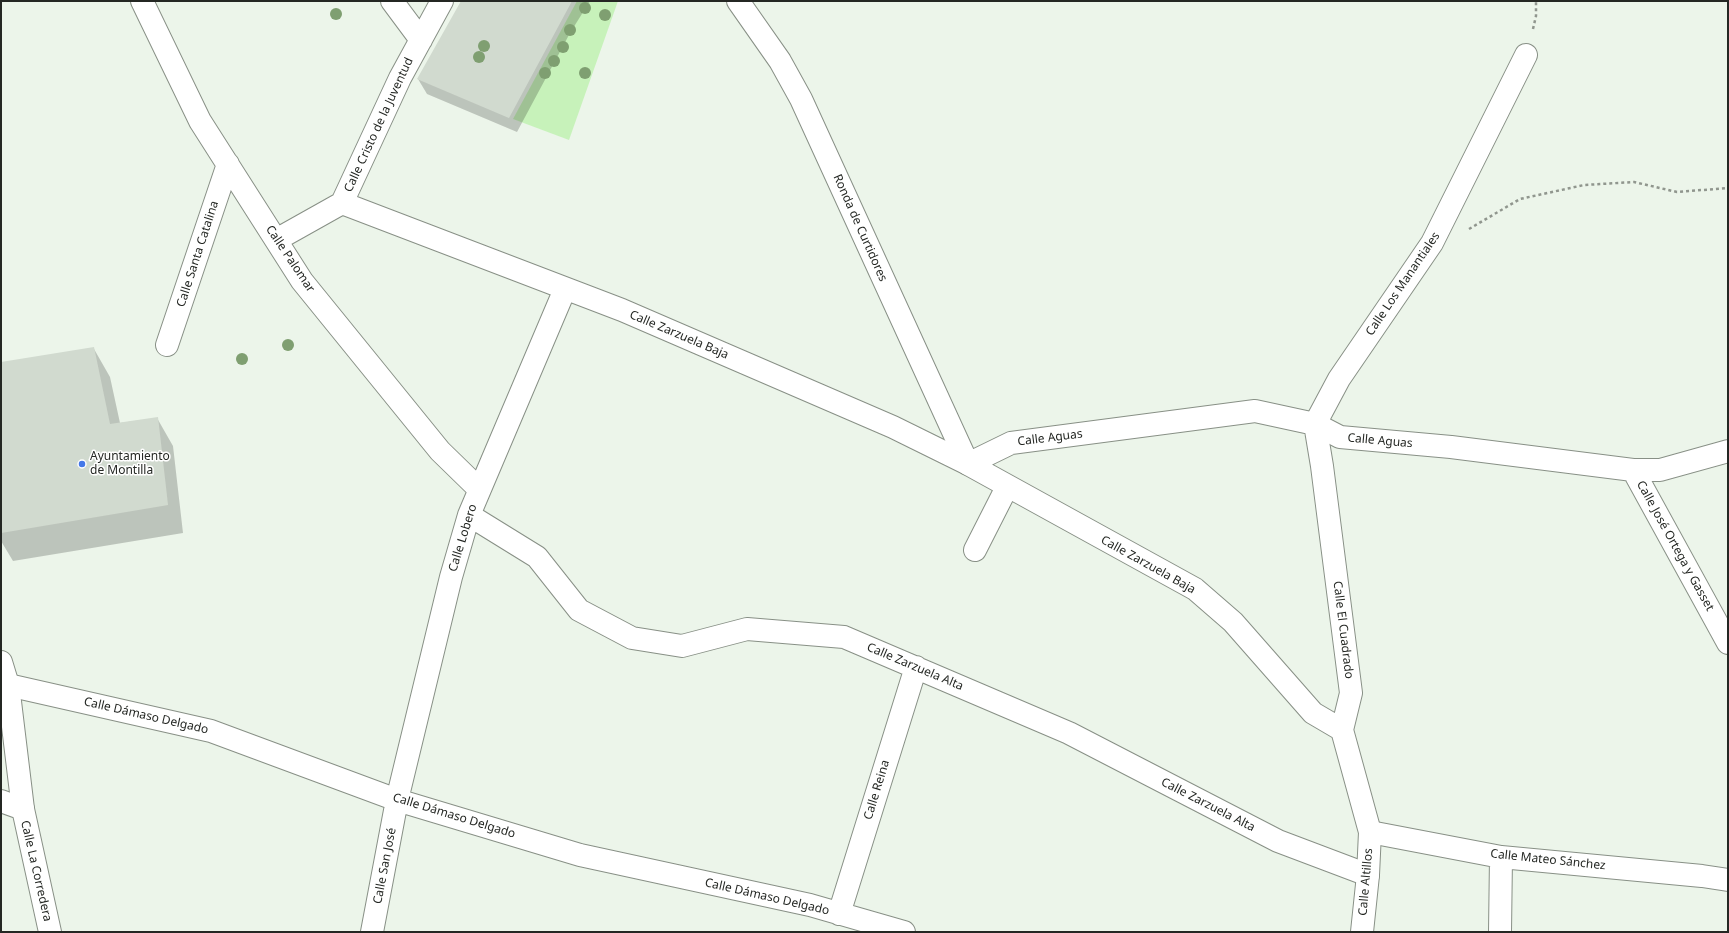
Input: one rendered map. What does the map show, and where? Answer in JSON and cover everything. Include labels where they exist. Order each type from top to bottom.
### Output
[{"type":"street","name":"Calle Palomar","points":[[142,1],[200,121],[302,281],[435,445],[479,489]]},
{"type":"street","points":[[392,1],[421,40]]},
{"type":"street","name":"Calle Cristo de la Juventud","points":[[276,240],[342,202],[400,78],[442,1]]},
{"type":"street","name":"Ronda de Curtidores","points":[[738,1],[780,61],[801,99],[968,464]]},
{"type":"street","name":"Calle Los Manantiales","points":[[1315,424],[1339,380],[1432,243],[1526,55]]},
{"type":"street","name":"Calle Santa Catalina","points":[[167,345],[228,164]]},
{"type":"street","name":"Calle Zarzuela Baja","points":[[342,202],[622,310],[885,424],[968,464],[1195,589],[1233,622],[1313,713],[1342,730]]},
{"type":"street","name":"Calle Lobero","points":[[397,800],[451,577],[469,515],[565,289]]},
{"type":"street","name":"Calle Aguas","points":[[968,464],[1012,443],[1255,411],[1315,424],[1340,437],[1451,447],[1633,470],[1660,470],[1728,451]]},
{"type":"street","name":"Calle El Cuadrado","points":[[1315,424],[1322,466],[1351,693],[1342,730],[1370,832]]},
{"type":"street","name":"Calle José Ortega y Gasset","points":[[1633,470],[1728,643]]},
{"type":"street","points":[[975,550],[1007,486]]},
{"type":"street","name":"Calle Zarzuela Alta","points":[[469,515],[537,557],[579,610],[632,638],[682,646],[747,629],[844,637],[1069,733],[1278,841],[1368,875]]},
{"type":"street","name":"Calle La Corredera","points":[[1,662],[8,685],[23,809],[50,932]]},
{"type":"street","name":"Calle Reina","points":[[839,914],[916,667]]},
{"type":"street","name":"Calle Dámaso Delgado","points":[[8,685],[211,731],[397,800],[580,855],[810,905],[904,932]]},
{"type":"street","name":"Calle San José","points":[[372,932],[397,800]]},
{"type":"street","points":[[1,801],[23,809]]},
{"type":"street","name":"Calle Altillos","points":[[1362,932],[1368,875],[1370,832]]},
{"type":"street","name":"Calle Mateo Sánchez","points":[[1370,832],[1501,856],[1702,876],[1728,880]]},
{"type":"street","points":[[1500,932],[1501,856]]},
{"type":"path","points":[[1432,243],[1469,230],[1520,199],[1584,185],[1634,182],[1677,192],[1728,188]]},
{"type":"green space","points":[[577,1],[618,1],[569,140],[513,119]]},
{"type":"building","points":[[461,1],[572,1],[509,118],[417,79]]},
{"type":"building","name":"Ayuntamiento de Montilla","points":[[94,347],[110,424],[158,417],[168,505],[1,533],[1,362]]},
{"type":"place","name":"Ayuntamiento de Montilla","points":[[82,464]]}]
